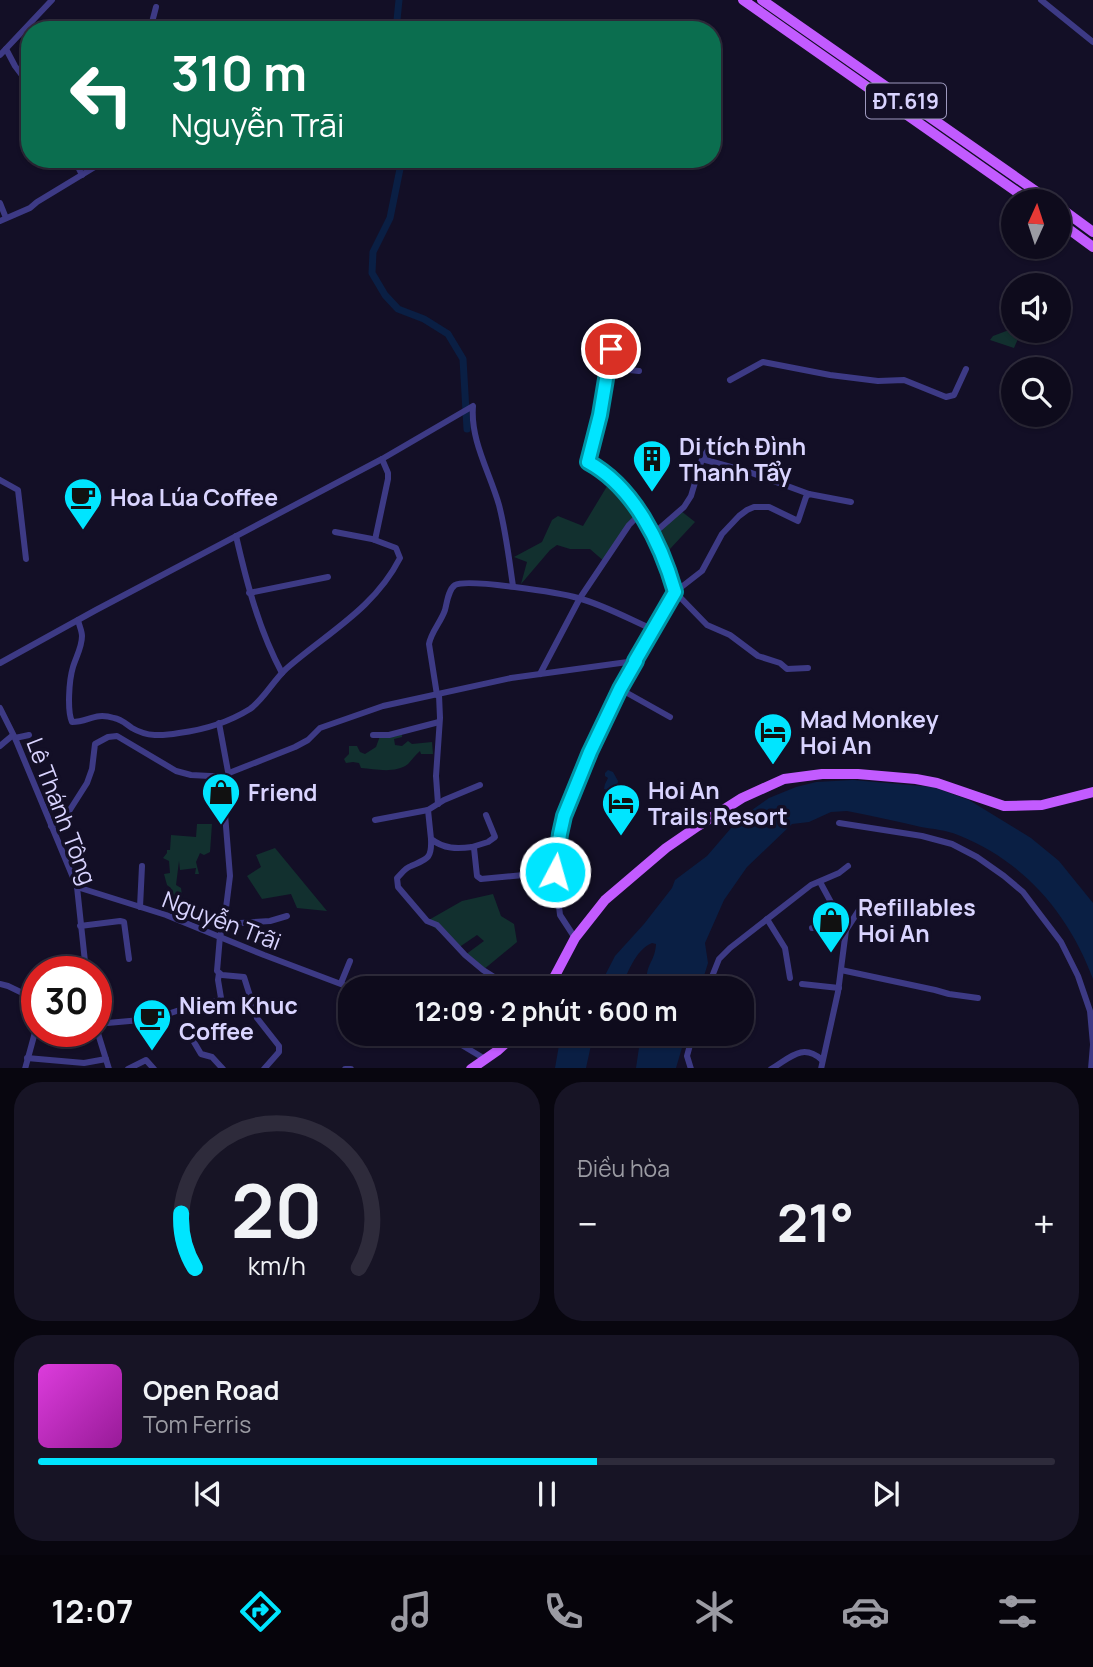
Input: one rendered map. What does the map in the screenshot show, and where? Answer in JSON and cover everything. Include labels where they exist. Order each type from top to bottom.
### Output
[{"type":"main road","name":"ĐT.619","points":[[743,0],[1013,189]]},
{"type":"main road","name":"ĐT.619","points":[[762,0],[1033,189]]},
{"type":"main road","points":[[1071,216],[1093,232]]},
{"type":"main road","points":[[1071,231],[1093,247]]},
{"type":"main road","points":[[555,976],[575,938],[605,900],[666,848],[742,798],[784,779],[821,774],[858,774],[916,779],[937,783],[1004,806],[1042,805],[1093,792]]},
{"type":"main road","points":[[472,1068],[501,1046]]},
{"type":"street","points":[[32,21],[52,0]]},
{"type":"street","points":[[1041,0],[1093,42]]},
{"type":"street","points":[[152,21],[156,7]]},
{"type":"street","points":[[0,55],[21,33]]},
{"type":"street","points":[[6,49],[21,74]]},
{"type":"street","points":[[78,168],[82,175]]},
{"type":"street","points":[[0,203],[3,219],[30,208],[93,168]]},
{"type":"street","points":[[614,331],[600,415],[588,462],[614,480],[627,495],[653,534],[675,592],[707,625],[730,635],[758,656],[780,663],[787,669],[808,668]]},
{"type":"street","points":[[730,380],[763,362],[830,375],[878,381],[904,380],[951,397],[966,369]]},
{"type":"street","points":[[609,368],[639,370]]},
{"type":"street","points":[[0,663],[382,459],[473,406],[474,430],[498,503],[513,586]]},
{"type":"street","points":[[653,534],[684,507],[691,496],[702,459],[711,445]]},
{"type":"street","points":[[375,540],[388,479],[382,459]]},
{"type":"street","points":[[702,459],[749,472],[809,494],[851,502]]},
{"type":"street","points":[[0,480],[18,491],[26,559]]},
{"type":"street","points":[[575,938],[560,915],[555,872],[560,834],[564,816],[590,752],[620,689],[675,592],[702,571],[722,534],[739,516],[761,506],[769,507],[798,522],[809,494]]},
{"type":"street","points":[[540,674],[580,598],[629,525],[640,514]]},
{"type":"street","points":[[78,620],[82,636],[78,656],[72,668],[72,722],[96,715],[114,718],[145,735],[178,733],[219,723],[255,705],[282,673],[371,600],[400,558],[396,548],[375,540],[335,532]]},
{"type":"street","points":[[236,536],[249,593],[269,648],[282,673]]},
{"type":"street","points":[[249,593],[328,577]]},
{"type":"street","points":[[438,804],[436,776],[440,718],[429,644],[452,589],[458,584],[469,582],[513,586],[580,598],[654,630]]},
{"type":"street","points":[[51,826],[66,816],[87,783],[95,744],[108,737],[117,736],[176,771],[191,775],[229,775],[295,747],[308,740],[320,728],[383,706],[511,678],[635,661]]},
{"type":"street","points":[[620,689],[670,717]]},
{"type":"street","name":"Lê Thánh Tông","points":[[0,708],[76,887],[84,956]]},
{"type":"street","points":[[373,735],[389,734],[439,722]]},
{"type":"street","points":[[112,1023],[152,1019],[221,998],[217,963],[230,876],[225,814],[230,792],[219,723]]},
{"type":"street","points":[[0,746],[14,737],[29,735]]},
{"type":"street","points":[[375,820],[428,810],[480,785]]},
{"type":"street","points":[[428,810],[432,851],[423,861],[404,870],[397,878],[398,887],[427,921],[437,925],[465,955],[492,976]]},
{"type":"street","points":[[432,839],[447,847],[472,847],[488,842],[495,837],[486,815]]},
{"type":"street","points":[[839,823],[922,836],[952,844],[1004,876],[1023,892],[1061,942],[1078,976],[1090,1011],[1093,1045],[1091,1068]]},
{"type":"street","points":[[472,847],[476,857],[477,876],[481,880],[555,872]]},
{"type":"street","points":[[140,907],[142,866]]},
{"type":"street","points":[[712,976],[723,954],[811,885],[839,873],[848,866]]},
{"type":"street","points":[[820,882],[844,927],[839,988],[821,1066]]},
{"type":"street","name":"Nguyễn Trãi","points":[[76,887],[166,915],[338,982]]},
{"type":"street","points":[[812,928],[844,927],[859,910],[870,904],[910,902]]},
{"type":"street","points":[[224,924],[270,921],[287,916]]},
{"type":"street","points":[[767,919],[785,948],[790,978]]},
{"type":"street","points":[[80,926],[124,922],[129,959]]},
{"type":"street","points":[[344,976],[350,961]]},
{"type":"street","points":[[841,970],[945,994],[978,998]]},
{"type":"street","points":[[219,973],[244,977],[257,1018],[279,1046],[279,1052],[265,1068]]},
{"type":"street","points":[[0,984],[21,992]]},
{"type":"street","points":[[802,984],[839,988]]},
{"type":"street","points":[[191,1037],[201,1054],[212,1057],[222,1068]]},
{"type":"street","points":[[463,1046],[485,1059]]},
{"type":"street","points":[[685,1068],[689,1046]]},
{"type":"street","points":[[25,1068],[30,1047]]},
{"type":"street","points":[[102,1047],[109,1068]]},
{"type":"street","points":[[772,1068],[793,1054],[803,1052],[816,1055],[821,1066]]},
{"type":"street","points":[[687,1056],[691,1068]]},
{"type":"street","points":[[27,1058],[84,1063],[106,1059]]},
{"type":"street","points":[[130,1068],[146,1060],[153,1068]]},
{"type":"green space","points":[[1001,333],[1001,343],[1016,343],[1014,348],[990,340]]},
{"type":"green space","points":[[609,483],[638,515],[605,562],[590,549],[570,549],[557,545],[521,584],[527,562],[514,557],[542,542],[552,520],[558,516],[583,526]]},
{"type":"green space","points":[[681,511],[695,522],[669,550],[656,535]]},
{"type":"green space","points":[[402,731],[402,737],[394,739],[395,745],[402,746],[408,741],[412,744],[432,742],[433,754],[421,754],[420,751],[408,764],[391,770],[361,768],[359,763],[346,763],[344,759],[349,754],[349,746],[357,746],[360,752],[365,754],[376,747],[380,736]]},
{"type":"green space","points":[[197,824],[212,824],[210,852],[204,855],[200,853],[196,862],[199,874],[195,874],[196,868],[180,870],[179,861],[176,885],[181,888],[182,896],[176,896],[172,904],[169,902],[171,888],[167,885],[164,874],[170,873],[169,861],[163,858],[167,850],[170,850],[171,835],[196,837]]},
{"type":"green space","points":[[275,848],[327,911],[297,908],[291,894],[262,899],[247,876],[261,867],[256,855]]},
{"type":"green space","points":[[493,894],[501,916],[514,924],[517,942],[483,970],[465,955],[484,941],[477,935],[458,948],[427,921],[462,901]]},
{"type":"water","points":[[608,770],[613,772],[618,781],[617,787],[608,790],[604,789],[608,778],[605,773]]},
{"type":"water","points":[[853,780],[933,787],[969,800],[1031,838],[1059,861],[1093,903],[1093,979],[1083,955],[1057,912],[1041,892],[1004,859],[953,833],[847,811],[831,812],[809,822],[792,824],[747,867],[724,900],[705,943],[708,963],[704,976],[647,976],[656,944],[652,943],[637,956],[626,976],[605,976],[615,956],[644,924],[672,888],[675,880],[707,856],[738,820],[769,798],[816,782]]},
{"type":"water","points":[[559,1046],[591,1046],[586,1068],[555,1068]]},
{"type":"water","points":[[639,1046],[682,1046],[676,1068],[636,1068]]},
{"type":"waterway","points":[[397,21],[399,0]]},
{"type":"waterway","points":[[400,168],[390,218],[373,252],[372,273],[385,295],[398,309],[424,319],[448,334],[463,359],[467,429]]},
{"type":"place","name":"Di tích Đình Thanh Tẩy","points":[[652,493]]},
{"type":"place","name":"Hoa Lúa Coffee","points":[[83,531]]},
{"type":"place","name":"Mad Monkey Hoi An","points":[[773,766]]},
{"type":"place","name":"Friend","points":[[221,826]]},
{"type":"place","name":"Hoi An Trails Resort","points":[[621,837]]},
{"type":"place","name":"Refillables Hoi An","points":[[831,954]]},
{"type":"place","name":"Niem Khuc Coffee","points":[[152,1052]]},
{"type":"route","points":[[555,872],[564,816],[590,752],[620,689],[675,592],[653,534],[640,514],[614,480],[588,462],[600,415],[611,349]]}]
